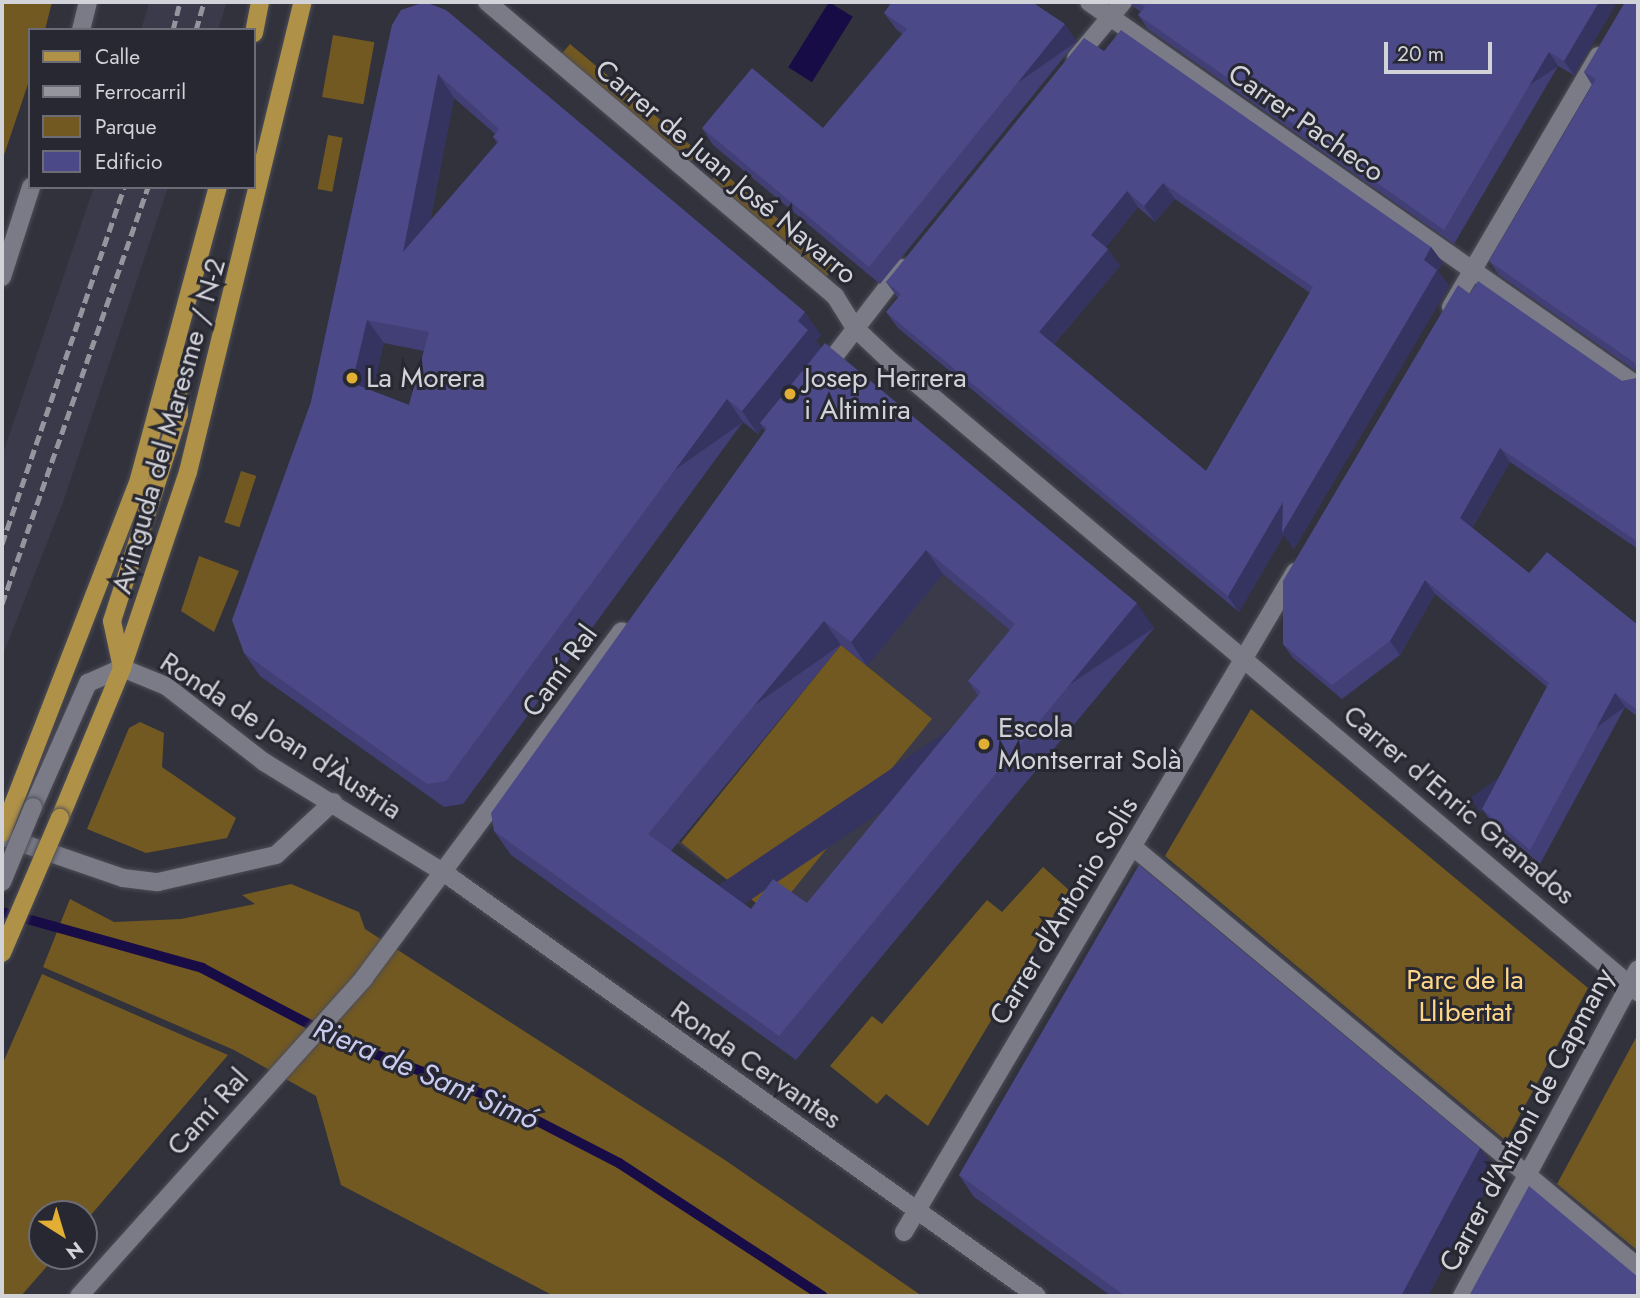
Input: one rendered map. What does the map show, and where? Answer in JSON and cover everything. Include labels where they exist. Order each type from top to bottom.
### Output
[{"type":"main road","points":[[255,28],[260,2]]},
{"type":"main road","name":"Avinguda del Maresme / N-2","points":[[2,953],[122,668],[196,445],[303,2]]},
{"type":"main road","name":"Avinguda del Maresme / N-2","points":[[2,835],[99,595],[176,357],[218,189]]},
{"type":"main road","points":[[122,668],[112,621],[179,414],[176,357]]},
{"type":"street","points":[[82,28],[88,2]]},
{"type":"street","name":"Carrer de Juan José Navarro","points":[[487,2],[835,296],[855,328],[1245,658]]},
{"type":"street","name":"Carrer Pacheco","points":[[1089,2],[1638,386]]},
{"type":"street","points":[[1059,78],[1124,2]]},
{"type":"street","points":[[1444,320],[1608,38]]},
{"type":"street","points":[[2,277],[30,189]]},
{"type":"street","points":[[808,390],[913,254]]},
{"type":"street","name":"Carrer d'Antonio Solis","points":[[904,1232],[1306,554]]},
{"type":"street","name":"Camí Ral","points":[[79,1296],[364,978],[446,874],[632,617]]},
{"type":"street","name":"Carrer d'Enric Granados","points":[[1245,658],[1635,982]]},
{"type":"street","points":[[2,882],[88,683],[122,668]]},
{"type":"street","name":"Ronda de Joan d'Àustria","points":[[122,668],[166,686],[264,762],[446,874]]},
{"type":"street","name":"Avinguda del Maresme / N-2","points":[[2,835],[73,862],[158,882],[276,855],[333,802]]},
{"type":"street","points":[[1133,846],[1638,1267]]},
{"type":"street","name":"Ronda Cervantes","points":[[446,874],[1037,1296]]},
{"type":"street","name":"Carrer d'Antoni de Capmany","points":[[1462,1296],[1635,982]]},
{"type":"shaded area","points":[[149,2],[227,2],[219,28],[142,28]]},
{"type":"shaded area","points":[[829,2],[853,17],[812,82],[788,67]]},
{"type":"shaded area","points":[[93,189],[167,189],[62,505],[2,657],[2,456]]},
{"type":"shaded area","name":"Escola Montserrat Solà","points":[[954,461],[1154,628],[862,979],[668,837]],"holes":[[[842,645],[931,719],[773,909],[679,841]]]},
{"type":"green space","points":[[2,2],[52,2],[46,28],[28,28],[28,84],[2,161]]},
{"type":"green space","points":[[333,35],[374,42],[363,104],[322,97]]},
{"type":"green space","points":[[570,44],[699,152],[690,162],[562,54]]},
{"type":"green space","points":[[328,135],[343,138],[332,192],[318,189]]},
{"type":"green space","points":[[720,170],[835,266],[827,276],[712,180]]},
{"type":"green space","points":[[241,471],[256,476],[240,527],[224,522]]},
{"type":"green space","points":[[199,556],[239,571],[214,632],[181,611]]},
{"type":"green space","points":[[841,645],[932,719],[772,916],[681,842]]},
{"type":"green space","name":"Parc de la Llibertat","points":[[1251,709],[1588,988],[1506,1141],[1165,856]]},
{"type":"green space","points":[[140,722],[164,733],[162,767],[236,818],[227,838],[146,853],[87,829],[129,728]]},
{"type":"green space","points":[[1043,867],[1069,890],[928,1126],[886,1094],[877,1104],[830,1066],[872,1016],[882,1024],[987,900],[1002,912]]},
{"type":"green space","points":[[291,884],[359,912],[365,929],[725,1160],[922,1296],[554,1296],[341,1185],[316,1096],[234,1050],[43,967],[70,899],[114,922],[181,919],[255,904],[242,895]]},
{"type":"green space","points":[[42,974],[228,1055],[98,1207],[98,1200],[28,1200],[28,1270],[44,1270],[21,1296],[2,1296],[2,1065]]},
{"type":"green space","points":[[1638,1034],[1638,1251],[1557,1184]]},
{"type":"building","points":[[425,2],[446,10],[805,312],[798,321],[808,330],[742,411],[727,399],[446,781],[427,784],[244,653],[232,620],[311,402],[392,25],[401,10]],"holes":[[[438,74],[499,129],[493,137],[499,141],[403,252]],[[367,320],[429,332],[409,405],[352,383]]]},
{"type":"building","points":[[892,2],[1032,2],[1065,24],[869,267],[702,128],[752,68],[823,128],[907,29],[884,13]]},
{"type":"building","points":[[1137,2],[1599,2],[1564,61],[1549,52],[1444,230],[1138,15],[1145,7]]},
{"type":"building","points":[[1625,2],[1638,2],[1638,378],[1635,363],[1489,261],[1596,79],[1584,72]]},
{"type":"building","points":[[1121,30],[1431,247],[1424,260],[1437,270],[1282,533],[1283,502],[1228,596],[886,312],[901,294],[886,282],[1084,38],[1104,51]],"holes":[[[1163,183],[1313,287],[1206,471],[1039,332],[1108,249],[1091,235],[1127,191],[1144,206]]]},
{"type":"building","points":[[1478,281],[1622,381],[1638,378],[1638,542],[1500,448],[1460,518],[1529,573],[1547,552],[1638,625],[1638,711],[1615,693],[1530,850],[1482,809],[1549,683],[1425,580],[1390,641],[1332,685],[1283,644],[1283,581],[1458,285],[1470,294]]},
{"type":"building","points":[[825,343],[1137,603],[779,1036],[494,831],[491,813],[767,428],[760,423]],"holes":[[[926,550],[1015,624],[968,681],[981,692],[807,903],[773,879],[751,909],[648,834],[824,621],[851,642]]]},
{"type":"building","points":[[1139,865],[1480,1148],[1401,1296],[1125,1296],[959,1175]]},
{"type":"building","points":[[1529,1186],[1638,1277],[1638,1296],[1469,1296]]},
{"type":"waterway","name":"Riera de Sant Simó","points":[[2,912],[202,968],[345,1043],[491,1097],[619,1163],[822,1296]]},
{"type":"railway","points":[[174,28],[180,2]]},
{"type":"railway","points":[[197,28],[204,2]]},
{"type":"railway","points":[[2,544],[123,189]]},
{"type":"railway","points":[[2,604],[147,189]]},
{"type":"place","name":"La Morera","points":[[352,378]]},
{"type":"place","name":"Josep Herrera i Altimira","points":[[790,394]]},
{"type":"place","name":"Escola Montserrat Solà","points":[[984,744]]}]
